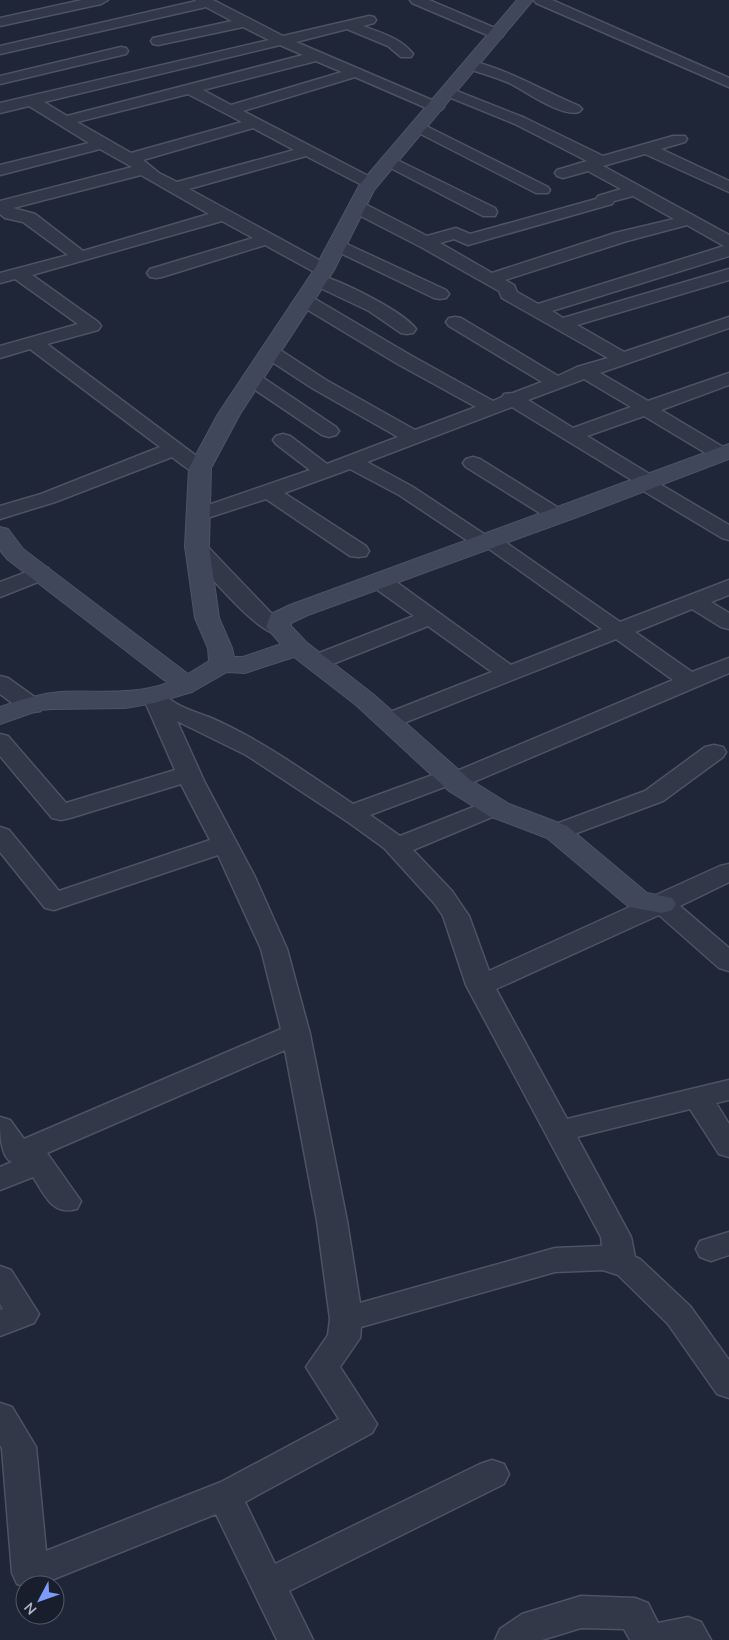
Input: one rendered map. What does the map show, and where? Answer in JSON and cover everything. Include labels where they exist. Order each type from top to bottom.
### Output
[{"type":"street","points":[[0,22],[101,0]]},
{"type":"street","points":[[417,0],[498,34]]},
{"type":"street","points":[[222,664],[220,648],[207,618],[197,549],[200,468],[229,414],[321,275],[370,183],[526,0]]},
{"type":"street","points":[[541,0],[729,83]]},
{"type":"street","points":[[146,32],[205,1],[282,41],[354,73],[442,99],[490,108],[565,142],[633,191],[688,220],[725,235]]},
{"type":"street","points":[[0,108],[369,20]]},
{"type":"street","points":[[0,50],[245,22]]},
{"type":"street","points":[[349,25],[393,43],[406,54]]},
{"type":"street","points":[[146,32],[194,62]]},
{"type":"street","points":[[0,80],[121,51]]},
{"type":"street","points":[[64,120],[317,56]]},
{"type":"street","points":[[471,65],[515,80],[536,93],[574,109]]},
{"type":"street","points":[[35,71],[72,91]]},
{"type":"street","points":[[229,110],[354,73]]},
{"type":"street","points":[[190,89],[370,183]]},
{"type":"street","points":[[32,101],[175,188],[284,250],[321,275],[392,317],[407,329]]},
{"type":"street","points":[[129,159],[256,124]]},
{"type":"street","points":[[418,127],[542,190]]},
{"type":"street","points":[[563,173],[679,139]]},
{"type":"street","points":[[540,149],[565,142]]},
{"type":"street","points":[[0,170],[102,144]]},
{"type":"street","points":[[647,149],[729,187]]},
{"type":"street","points":[[175,188],[308,151]]},
{"type":"street","points":[[388,161],[489,212]]},
{"type":"street","points":[[0,206],[144,169]]},
{"type":"street","points":[[425,242],[456,233],[468,240],[606,201],[604,198],[633,191]]},
{"type":"street","points":[[0,206],[11,214],[29,218],[81,257]]},
{"type":"street","points":[[357,207],[425,242],[508,289],[508,294],[622,358]]},
{"type":"street","points":[[8,272],[81,257],[223,215]]},
{"type":"street","points":[[490,279],[593,246],[688,220]]},
{"type":"street","points":[[150,236],[171,249],[193,269]]},
{"type":"street","points":[[193,269],[266,240]]},
{"type":"street","points":[[338,245],[440,294]]},
{"type":"street","points":[[156,273],[193,269],[284,250]]},
{"type":"street","points":[[537,310],[729,250]]},
{"type":"street","points":[[0,352],[92,326],[8,272]]},
{"type":"street","points":[[562,324],[729,274]]},
{"type":"street","points":[[304,300],[403,359],[490,407]]},
{"type":"street","points":[[455,322],[555,382]]},
{"type":"street","points":[[198,515],[269,492],[584,371],[729,322]]},
{"type":"street","points":[[34,343],[200,468]]},
{"type":"street","points":[[270,352],[319,384],[412,437]]},
{"type":"street","points":[[584,371],[725,453]]},
{"type":"street","points":[[252,379],[328,431]]},
{"type":"street","points":[[571,435],[729,379]]},
{"type":"street","points":[[512,398],[646,482],[724,526]]},
{"type":"street","points":[[283,440],[324,471]]},
{"type":"street","points":[[0,513],[48,498],[174,449]]},
{"type":"street","points":[[278,627],[280,619],[287,615],[725,453]]},
{"type":"street","points":[[350,461],[406,491],[488,542],[692,682]]},
{"type":"street","points":[[473,463],[558,516]]},
{"type":"street","points":[[269,492],[358,551]]},
{"type":"street","points":[[0,534],[15,554],[185,684]]},
{"type":"street","points":[[197,549],[262,617],[278,627],[307,654],[365,700],[452,779],[494,808],[557,832],[639,901],[662,904],[729,962]]},
{"type":"street","points":[[0,590],[40,574]]},
{"type":"street","points":[[380,581],[509,674]]},
{"type":"street","points":[[388,721],[729,587]]},
{"type":"street","points":[[694,601],[729,622]]},
{"type":"street","points":[[156,701],[185,684],[211,672],[222,664],[245,665],[307,654],[430,617]]},
{"type":"street","points":[[351,813],[452,779],[729,666]]},
{"type":"street","points":[[0,682],[32,706]]},
{"type":"street","points":[[0,716],[43,702],[79,700],[156,701],[254,750],[351,813],[397,847],[444,897],[456,916],[480,985],[616,1237],[620,1264]]},
{"type":"street","points":[[0,1416],[9,1451],[30,1573],[224,1496],[360,1424],[322,1367],[344,1338],[346,1318],[332,1221],[296,1034],[274,949],[242,878],[188,774],[156,701]]},
{"type":"street","points":[[0,741],[61,812],[188,774]]},
{"type":"street","points":[[557,832],[654,796],[714,752]]},
{"type":"street","points":[[397,847],[494,808]]},
{"type":"street","points":[[0,835],[54,902],[224,844]]},
{"type":"street","points":[[480,985],[729,872]]},
{"type":"street","points":[[0,1179],[33,1156],[296,1034]]},
{"type":"street","points":[[560,1131],[729,1090]]},
{"type":"street","points":[[697,1097],[729,1147]]},
{"type":"street","points":[[0,1127],[18,1153],[33,1156],[66,1201]]},
{"type":"street","points":[[346,1318],[554,1260],[604,1258],[629,1267],[679,1315],[729,1385]]},
{"type":"street","points":[[0,1278],[23,1314],[0,1324]]},
{"type":"street","points":[[268,1584],[492,1474]]},
{"type":"street","points":[[224,1496],[295,1640]]},
{"type":"street","points":[[513,1640],[535,1625],[581,1612],[635,1614],[648,1640]]},
{"type":"street","points":[[655,1640],[688,1633],[693,1640]]}]
